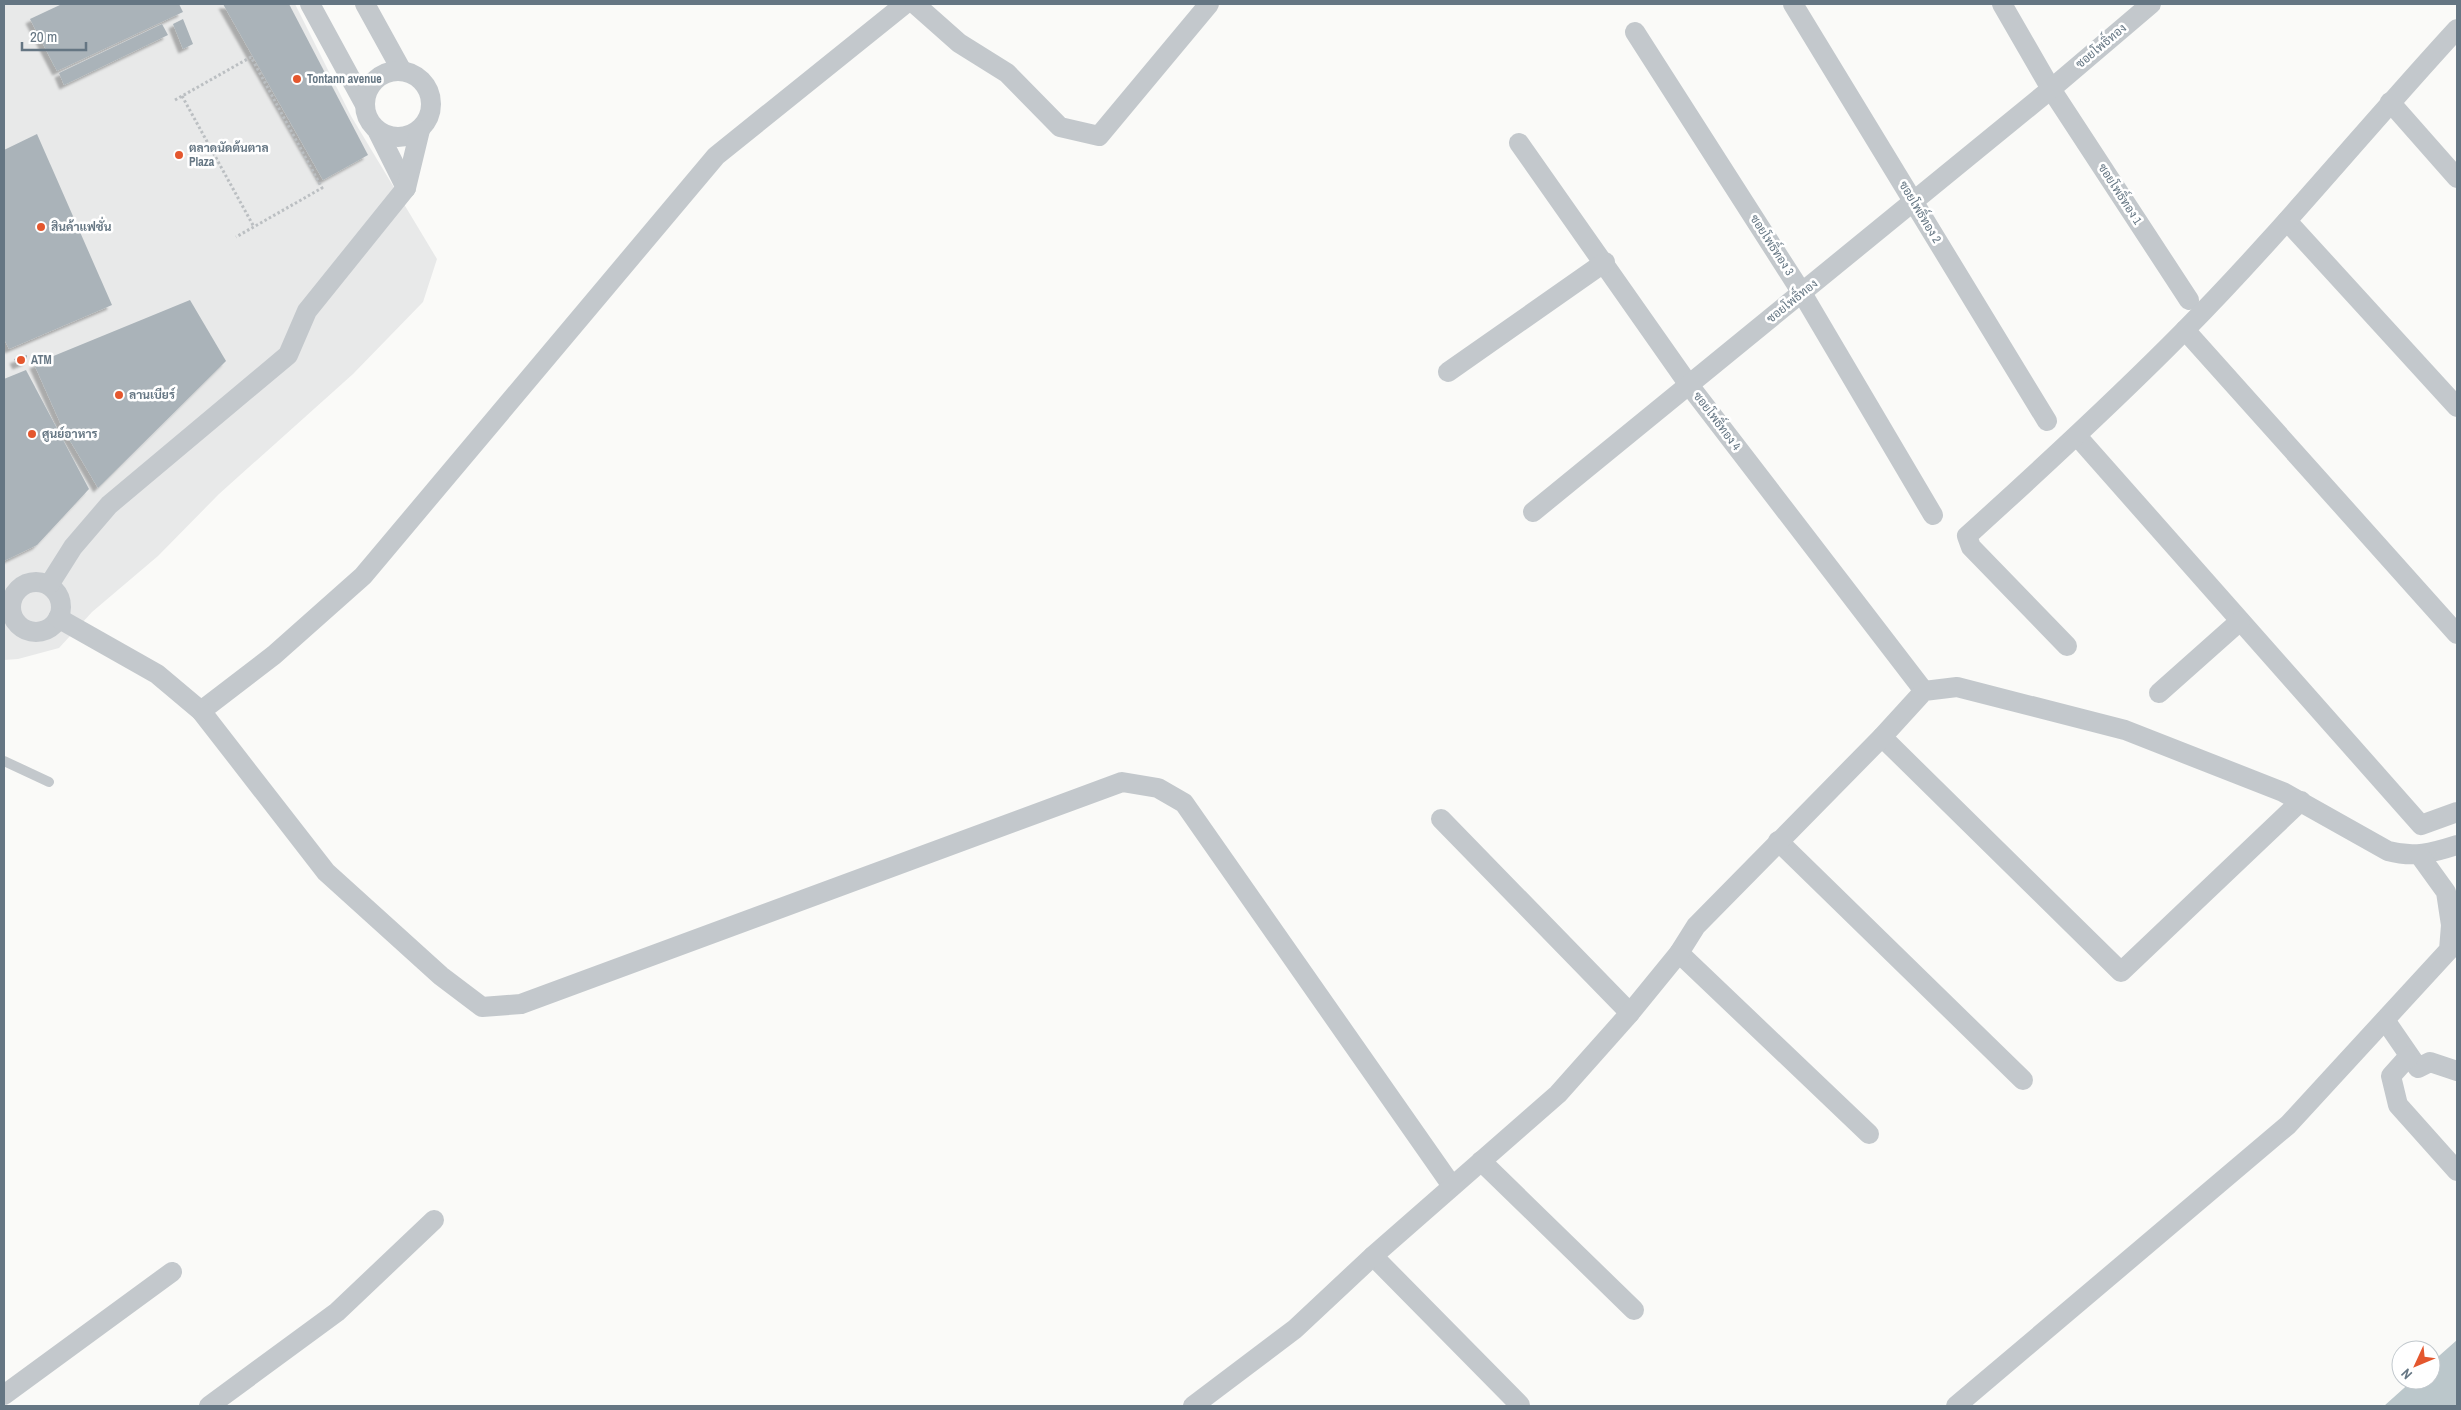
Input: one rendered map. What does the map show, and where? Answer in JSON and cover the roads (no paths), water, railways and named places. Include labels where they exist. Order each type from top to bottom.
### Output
[{"type":"street","points":[[310,4],[364,103]]},
{"type":"street","points":[[365,4],[402,71]]},
{"type":"street","points":[[201,711],[274,655],[363,576],[716,156],[905,4]]},
{"type":"street","points":[[915,4],[959,43],[1007,73],[1060,127],[1099,136],[1209,4]]},
{"type":"street","name":"ซอยโพธิ์ทอง 2","points":[[1793,4],[2047,421]]},
{"type":"street","points":[[2002,4],[2051,89]]},
{"type":"street","name":"ซอยโพธิ์ทอง","points":[[1533,512],[2051,89],[2151,4]]},
{"type":"street","points":[[2067,646],[1971,546],[1967,536],[2077,436],[2185,330],[2287,220],[2390,102],[2457,29]]},
{"type":"street","name":"ซอยโพธิ์ทอง 3","points":[[1635,32],[1802,292],[1933,515]]},
{"type":"street","points":[[49,585],[72,547],[109,506],[288,355],[307,311],[406,188],[420,130],[430,111],[431,100],[428,89],[421,80],[402,71],[390,71],[380,75],[366,92],[365,114],[378,132],[406,188]]},
{"type":"street","name":"ซอยโพธิ์ทอง 1","points":[[2051,89],[2189,300]]},
{"type":"street","points":[[2390,102],[2457,178]]},
{"type":"street","points":[[378,132],[388,137],[399,138],[410,136],[420,130]]},
{"type":"street","name":"ซอยโพธิ์ทอง 4","points":[[1519,143],[1605,262],[1689,385],[1924,691]]},
{"type":"street","points":[[2287,220],[2457,407]]},
{"type":"street","points":[[1448,372],[1605,262]]},
{"type":"street","points":[[2185,330],[2457,634]]},
{"type":"street","points":[[2077,436],[2421,825],[2457,812]]},
{"type":"street","points":[[35,581],[49,585],[59,597],[61,611],[58,618],[48,629],[33,632],[20,626],[8,613],[12,598],[21,586],[35,581]]},
{"type":"street","points":[[58,618],[157,674],[201,711],[326,872],[441,976],[482,1007],[521,1004],[1122,782],[1158,788],[1184,803],[1452,1186]]},
{"type":"street","points":[[2159,693],[2240,620]]},
{"type":"street","points":[[1193,1406],[1295,1329],[1373,1256],[1558,1094],[1630,1013],[1679,953],[1696,926],[1882,737],[1924,691],[1957,687],[2125,730],[2283,792],[2388,851],[2405,856],[2420,856],[2457,845]]},
{"type":"street","points":[[1882,737],[2121,972],[2301,802]]},
{"type":"street","points":[[1441,819],[1630,1013]]},
{"type":"street","points":[[1778,841],[2023,1080]]},
{"type":"street","points":[[1956,1406],[2288,1125],[2449,950],[2451,924],[2446,892],[2420,856]]},
{"type":"street","points":[[1679,953],[1869,1134]]},
{"type":"street","points":[[2384,1020],[2418,1068],[2430,1062],[2457,1071]]},
{"type":"street","points":[[2409,1056],[2391,1076],[2398,1105],[2457,1171]]},
{"type":"street","points":[[1481,1161],[1634,1310]]},
{"type":"street","points":[[209,1406],[337,1312],[434,1220]]},
{"type":"street","points":[[1373,1256],[1520,1405]]},
{"type":"street","points":[[4,1394],[172,1272]]},
{"type":"lane","points":[[4,761],[49,782]]},
{"type":"place","name":"Tontann avenue","points":[[297,79]]},
{"type":"place","name":"ตลาดนัดต้นตาล Plaza","points":[[179,155]]},
{"type":"place","name":"สินค้าแฟชั่น","points":[[41,227]]},
{"type":"place","name":"ATM","points":[[21,360]]},
{"type":"place","name":"ลานเบียร์","points":[[119,395]]},
{"type":"place","name":"ศูนย์อาหาร","points":[[32,434]]}]
